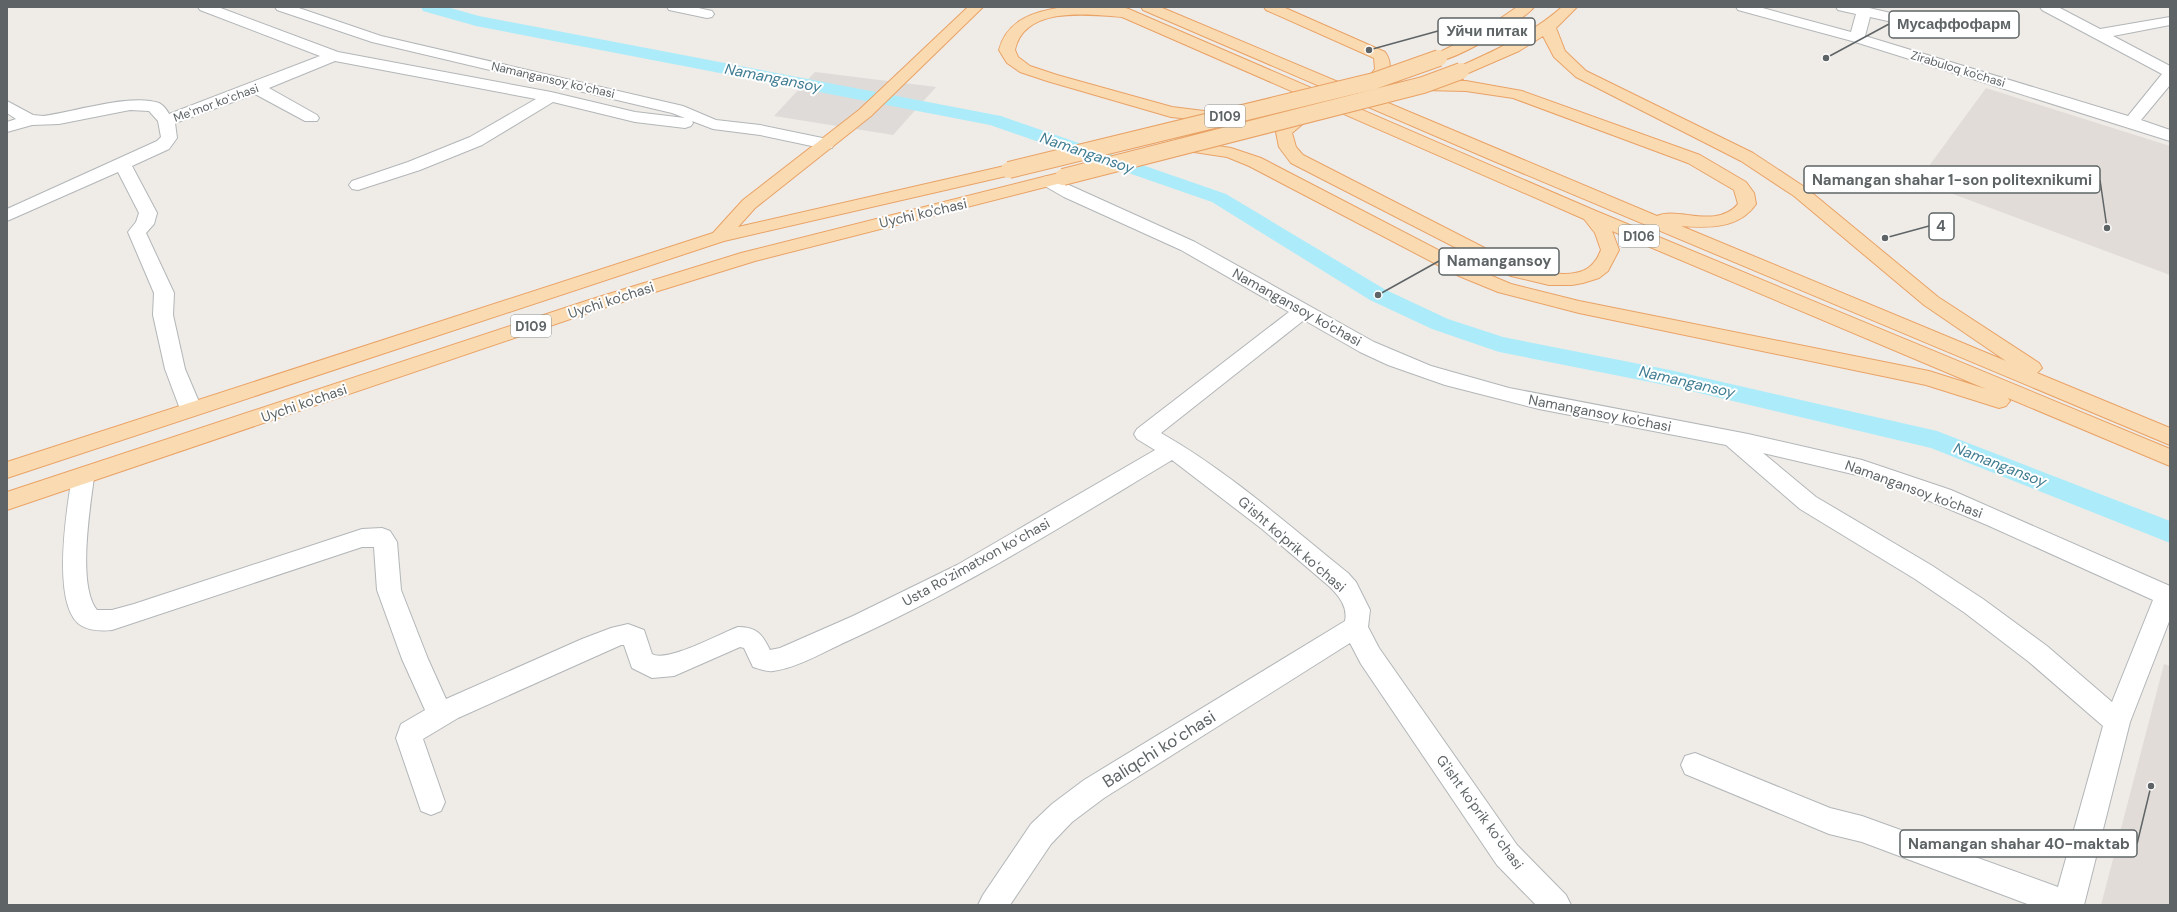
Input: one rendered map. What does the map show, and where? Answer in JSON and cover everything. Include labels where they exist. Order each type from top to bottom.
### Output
[{"type":"main road","points":[[719,237],[749,204],[865,113],[976,7]]},
{"type":"main road","name":"D106","points":[[1111,7],[1590,215],[2170,458]]},
{"type":"main road","name":"D106","points":[[1148,7],[1177,18],[1639,216],[2170,436]]},
{"type":"main road","points":[[1160,7],[1177,18]]},
{"type":"main road","points":[[1271,7],[1380,55],[1384,63],[1383,72],[1374,81]]},
{"type":"main road","name":"D109","points":[[1222,117],[1374,81],[1438,58],[1487,34],[1528,7]]},
{"type":"main road","name":"D109","points":[[1056,179],[1424,85],[1495,58],[1548,26],[1570,7]]},
{"type":"main road","points":[[1128,14],[1072,10],[1049,14],[1024,24],[1012,36],[1007,50],[1012,60],[1025,69],[1052,78],[1171,112],[1222,117]]},
{"type":"main road","points":[[1548,26],[1552,43],[1560,57],[1581,74],[1747,157],[1800,192],[1930,301],[2024,364],[2139,424]]},
{"type":"main road","points":[[1424,85],[1466,86],[1516,94],[1694,159],[1740,186],[1745,193],[1747,204],[1739,214],[1720,220],[1692,222],[1639,216]]},
{"type":"main road","points":[[1304,116],[1284,132],[1285,142],[1289,152],[1297,159],[1518,272],[1547,279],[1570,280],[1589,274],[1601,266],[1610,250],[1604,232],[1590,215]]},
{"type":"main road","name":"Uychi ko'chasi","points":[[7,470],[719,237],[1009,170],[1222,117]]},
{"type":"main road","points":[[1188,146],[1231,153],[1255,162],[1466,272],[1505,288],[1586,309],[1929,378],[2071,425],[2133,442]]},
{"type":"main road","name":"Uychi ko'chasi","points":[[7,501],[83,477],[593,304],[748,257],[866,226],[971,202],[1056,179]]},
{"type":"main road","points":[[855,206],[866,226]]},
{"type":"street","points":[[205,7],[334,56],[551,97],[635,117],[713,124]]},
{"type":"street","name":"Namangansoy koʻchasi","points":[[282,7],[377,39],[677,108],[713,124],[760,130],[826,144]]},
{"type":"street","points":[[674,7],[706,14]]},
{"type":"street","name":"Zirabuloq ko'chasi","points":[[1744,7],[1857,38],[2131,122],[2170,136]]},
{"type":"street","points":[[1843,7],[1937,28]]},
{"type":"street","points":[[2047,7],[2170,74],[2131,122]]},
{"type":"street","points":[[1857,38],[1864,12]]},
{"type":"street","points":[[2098,34],[2157,25],[2170,21]]},
{"type":"street","name":"Meʻmor koʻchasi","points":[[7,127],[31,120],[64,117],[142,105],[155,108],[166,121],[256,88],[334,56]]},
{"type":"street","points":[[256,88],[311,118]]},
{"type":"street","points":[[358,185],[414,166],[476,141],[551,97]]},
{"type":"street","points":[[7,106],[31,120]]},
{"type":"street","points":[[7,216],[163,145],[169,138],[166,121]]},
{"type":"street","points":[[122,164],[148,213],[145,224],[137,232],[164,293],[163,315],[175,369],[191,409]]},
{"type":"street","name":"Namangansoy ko'chasi","points":[[1056,179],[1070,193],[1188,246],[1367,347],[1397,362],[1454,382],[1496,393],[1731,438],[1839,462],[1909,484],[1987,515],[2168,596]]},
{"type":"street","name":"G'isht ko'prik koʻchasi","points":[[1303,311],[1145,434],[1190,460],[1270,523],[1339,580],[1347,589],[1358,610],[1358,618],[1355,627],[1370,656],[1507,855],[1556,905]]},
{"type":"street","points":[[1731,438],[1808,503],[1923,572],[1974,606],[2038,654],[2117,722]]},
{"type":"street","name":"Usta Roʻzimatxon koʻchasi","points":[[440,714],[591,646],[620,635],[628,634],[635,637],[641,660],[652,667],[674,665],[738,637],[748,637],[753,641],[762,659],[772,661],[784,658],[862,623],[964,572],[1173,449]]},
{"type":"street","points":[[83,477],[76,519],[75,587],[79,607],[89,618],[99,620],[134,614],[362,538],[382,537],[385,542],[389,590],[415,659],[440,714],[415,728],[410,732],[409,738],[431,802]]},
{"type":"street","points":[[1695,765],[1829,822],[1862,829],[2068,905],[2117,722],[2168,596]]},
{"type":"street","name":"Baliqchi koʻchasi","points":[[993,905],[1041,834],[1062,813],[1094,790],[1355,627]]},
{"type":"shaded area","points":[[815,72],[936,87],[893,135],[774,116]]},
{"type":"shaded area","points":[[1986,88],[2170,146],[2170,275],[1918,181]]},
{"type":"shaded area","points":[[2164,664],[2170,666],[2170,905],[2101,905]]},
{"type":"waterway","name":"Namangansoy","points":[[429,7],[476,21],[994,120],[1219,198],[1378,295],[1440,324],[1499,344],[1670,378],[1937,440],[2170,532]]},
{"type":"place","name":"Уйчи питак","points":[[1369,50]]},
{"type":"place","name":"Мусаффофарм","points":[[1826,58]]},
{"type":"place","name":"Namangan shahar 1-son politexnikumi","points":[[2107,228]]},
{"type":"place","name":"4","points":[[1885,238]]},
{"type":"place","name":"Namangansoy","points":[[1378,295]]},
{"type":"place","name":"Namangan shahar 40-maktab","points":[[2151,786]]}]
